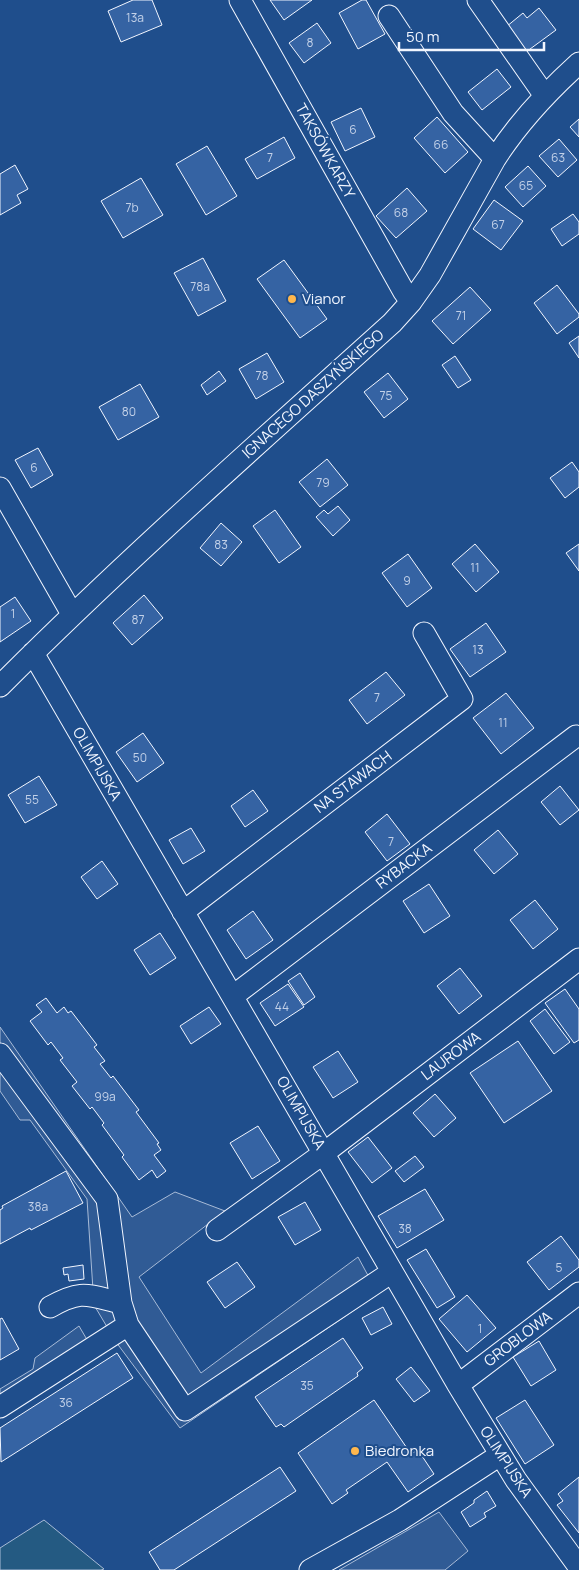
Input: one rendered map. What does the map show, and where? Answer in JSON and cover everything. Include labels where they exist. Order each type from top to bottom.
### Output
[{"type":"street","name":"TAKSÓWKARZY","points":[[240,0],[411,302]]},
{"type":"street","points":[[478,0],[545,96]]},
{"type":"street","points":[[389,16],[453,113],[495,159]]},
{"type":"street","name":"IGNACEGO DASZYŃSKIEGO","points":[[0,686],[72,614],[392,322],[411,302],[430,275],[505,142],[545,96],[579,63]]},
{"type":"street","points":[[0,488],[72,614]]},
{"type":"street","name":"NA STAWACH","points":[[183,912],[462,699],[424,633]]},
{"type":"street","name":"OLIMPIJSKA","points":[[33,653],[458,1385],[500,1454],[579,1567]]},
{"type":"street","name":"RYBACKA","points":[[233,996],[575,735]]},
{"type":"street","name":"LAUROWA","points":[[217,1230],[324,1154],[579,959]]},
{"type":"street","points":[[0,1054],[107,1199],[121,1303],[128,1324],[185,1410],[392,1272]]},
{"type":"street","name":"GROBLOWA","points":[[458,1385],[579,1293]]},
{"type":"street","points":[[50,1307],[68,1297],[77,1295],[86,1295],[121,1303]]},
{"type":"street","points":[[0,1407],[128,1324]]},
{"type":"street","points":[[310,1570],[400,1520],[500,1454]]},
{"type":"shaded area","points":[[0,1027],[132,1217],[175,1192],[225,1211],[139,1277],[201,1373],[358,1257],[378,1294],[180,1428],[116,1342],[94,1305],[87,1199],[30,1120],[20,1120],[0,1091]]},
{"type":"shaded area","points":[[79,1326],[96,1355],[0,1418],[0,1389],[33,1369],[35,1358]]},
{"type":"shaded area","points":[[439,1512],[468,1551],[445,1570],[339,1570]]},
{"type":"shaded area","points":[[44,1520],[104,1569],[0,1570],[0,1548]]},
{"type":"building","points":[[133,0],[152,0],[162,25],[121,42],[108,11]]},
{"type":"building","points":[[270,0],[312,0],[284,20]]},
{"type":"building","points":[[362,0],[366,0],[385,34],[358,49],[339,13]]},
{"type":"building","points":[[539,8],[556,30],[526,52],[506,27],[523,13],[527,18]]},
{"type":"building","points":[[317,23],[331,43],[304,63],[289,43]]},
{"type":"building","points":[[497,69],[511,87],[482,110],[468,92]]},
{"type":"building","points":[[361,108],[375,137],[345,151],[331,122]]},
{"type":"building","points":[[437,117],[468,152],[445,173],[414,138]]},
{"type":"building","points":[[579,119],[579,137],[570,127]]},
{"type":"building","points":[[284,137],[295,158],[257,179],[245,159]]},
{"type":"building","points":[[559,139],[577,160],[558,177],[539,156]]},
{"type":"building","points":[[207,146],[237,196],[206,215],[176,164]]},
{"type":"building","points":[[15,165],[28,189],[17,195],[21,203],[0,215],[0,174]]},
{"type":"building","points":[[528,166],[546,186],[523,207],[505,187]]},
{"type":"building","points":[[141,178],[163,215],[123,238],[101,201]]},
{"type":"building","points":[[407,188],[427,211],[396,238],[376,216]]},
{"type":"building","points":[[494,200],[523,221],[501,250],[473,229]]},
{"type":"building","points":[[573,214],[579,222],[579,234],[562,246],[551,229]]},
{"type":"building","points":[[203,258],[226,301],[198,316],[174,273]]},
{"type":"building","name":"Vianor","points":[[284,260],[327,319],[300,338],[257,279]]},
{"type":"building","points":[[557,285],[579,314],[579,317],[557,334],[534,303]]},
{"type":"building","points":[[470,287],[491,310],[453,344],[432,321]]},
{"type":"building","points":[[579,336],[579,358],[569,343]]},
{"type":"building","points":[[267,353],[284,382],[256,399],[239,369]]},
{"type":"building","points":[[455,356],[471,380],[458,388],[442,365]]},
{"type":"building","points":[[219,371],[226,381],[207,395],[201,385]]},
{"type":"building","points":[[388,373],[408,399],[384,418],[364,392]]},
{"type":"building","points":[[140,384],[159,417],[118,440],[99,407]]},
{"type":"building","points":[[38,448],[53,475],[31,488],[15,460]]},
{"type":"building","points":[[327,459],[348,485],[320,507],[299,482]]},
{"type":"building","points":[[572,462],[579,472],[579,487],[565,498],[550,478]]},
{"type":"building","points":[[338,506],[350,520],[333,536],[316,517],[324,510],[328,514]]},
{"type":"building","points":[[275,510],[301,547],[279,563],[253,526]]},
{"type":"building","points":[[221,523],[242,542],[221,566],[200,548]]},
{"type":"building","points":[[475,544],[499,572],[476,592],[452,564]]},
{"type":"building","points":[[579,544],[579,571],[566,553]]},
{"type":"building","points":[[408,554],[432,588],[407,607],[382,573]]},
{"type":"building","points":[[144,595],[163,618],[132,645],[113,623]]},
{"type":"building","points":[[15,597],[31,621],[0,642],[0,607]]},
{"type":"building","points":[[486,623],[506,652],[470,677],[450,649]]},
{"type":"building","points":[[386,672],[405,695],[367,724],[349,700]]},
{"type":"building","points":[[506,693],[534,728],[501,754],[473,718]]},
{"type":"building","points":[[143,733],[164,763],[137,782],[116,752]]},
{"type":"building","points":[[39,776],[57,805],[25,823],[8,795]]},
{"type":"building","points":[[560,786],[579,810],[560,825],[541,802]]},
{"type":"building","points":[[253,790],[268,811],[245,827],[231,806]]},
{"type":"building","points":[[387,814],[410,844],[387,861],[365,832]]},
{"type":"building","points":[[191,828],[205,851],[183,864],[169,840]]},
{"type":"building","points":[[498,830],[518,854],[494,874],[474,850]]},
{"type":"building","points":[[102,861],[118,884],[97,899],[81,877]]},
{"type":"building","points":[[429,884],[450,916],[424,933],[403,901]]},
{"type":"building","points":[[535,900],[558,929],[533,949],[510,920]]},
{"type":"building","points":[[253,911],[273,940],[246,959],[227,930]]},
{"type":"building","points":[[160,933],[176,958],[150,975],[134,950]]},
{"type":"building","points":[[460,968],[482,996],[459,1014],[437,986]]},
{"type":"building","points":[[300,973],[315,997],[304,1005],[288,981]]},
{"type":"building","points":[[288,984],[304,1007],[275,1026],[260,1003]]},
{"type":"building","points":[[565,989],[579,1009],[579,1040],[574,1043],[545,1003]]},
{"type":"building","points":[[46,998],[57,1013],[64,1007],[68,1013],[71,1011],[97,1045],[94,1047],[105,1061],[100,1064],[111,1078],[113,1076],[139,1110],[136,1112],[159,1143],[157,1144],[161,1150],[154,1155],[166,1171],[157,1178],[152,1170],[139,1180],[122,1157],[124,1155],[102,1125],[104,1123],[72,1086],[77,1082],[60,1060],[63,1058],[51,1042],[48,1045],[30,1021],[42,1012],[36,1005]]},
{"type":"building","points":[[209,1007],[221,1024],[191,1044],[180,1026]]},
{"type":"building","points":[[545,1009],[570,1042],[554,1054],[530,1021]]},
{"type":"building","points":[[518,1041],[552,1091],[504,1123],[470,1073]]},
{"type":"building","points":[[338,1051],[358,1082],[333,1098],[313,1067]]},
{"type":"building","points":[[435,1094],[456,1118],[434,1137],[413,1113]]},
{"type":"building","points":[[258,1126],[280,1161],[252,1179],[230,1143]]},
{"type":"building","points":[[368,1137],[392,1168],[372,1183],[348,1152]]},
{"type":"building","points":[[415,1156],[424,1167],[404,1182],[395,1171]]},
{"type":"building","points":[[66,1171],[83,1203],[0,1244],[0,1210],[3,1208],[2,1206]]},
{"type":"building","points":[[425,1189],[444,1220],[397,1248],[378,1216]]},
{"type":"building","points":[[305,1202],[321,1230],[295,1245],[278,1217]]},
{"type":"building","points":[[561,1236],[579,1260],[579,1267],[549,1290],[527,1262]]},
{"type":"building","points":[[426,1249],[455,1297],[437,1308],[407,1260]]},
{"type":"building","points":[[237,1262],[255,1287],[225,1308],[207,1282]]},
{"type":"building","points":[[83,1265],[84,1279],[69,1281],[68,1274],[64,1275],[63,1268]]},
{"type":"building","points":[[467,1295],[496,1328],[467,1352],[439,1319]]},
{"type":"building","points":[[383,1307],[392,1324],[371,1335],[362,1318]]},
{"type":"building","points":[[2,1318],[19,1349],[0,1360],[0,1319]]},
{"type":"building","points":[[343,1338],[363,1368],[357,1373],[358,1376],[284,1427],[281,1424],[276,1427],[255,1397]]},
{"type":"building","points":[[539,1341],[556,1370],[531,1386],[513,1357]]},
{"type":"building","points":[[117,1353],[133,1378],[1,1462],[0,1428]]},
{"type":"building","points":[[411,1367],[430,1391],[414,1402],[396,1379]]},
{"type":"building","name":"Biedronka","points":[[374,1400],[411,1454],[418,1450],[434,1474],[408,1492],[387,1462],[346,1490],[348,1493],[332,1504],[298,1453]]},
{"type":"building","points":[[525,1400],[554,1445],[525,1464],[496,1418]]},
{"type":"building","points":[[280,1467],[296,1491],[174,1570],[160,1570],[149,1552]]},
{"type":"building","points":[[579,1477],[579,1533],[557,1505],[563,1501],[558,1494]]},
{"type":"building","points":[[487,1491],[496,1506],[484,1513],[486,1517],[470,1527],[461,1512]]},
{"type":"place","name":"Vianor","points":[[292,299]]},
{"type":"place","name":"Biedronka","points":[[355,1451]]}]
